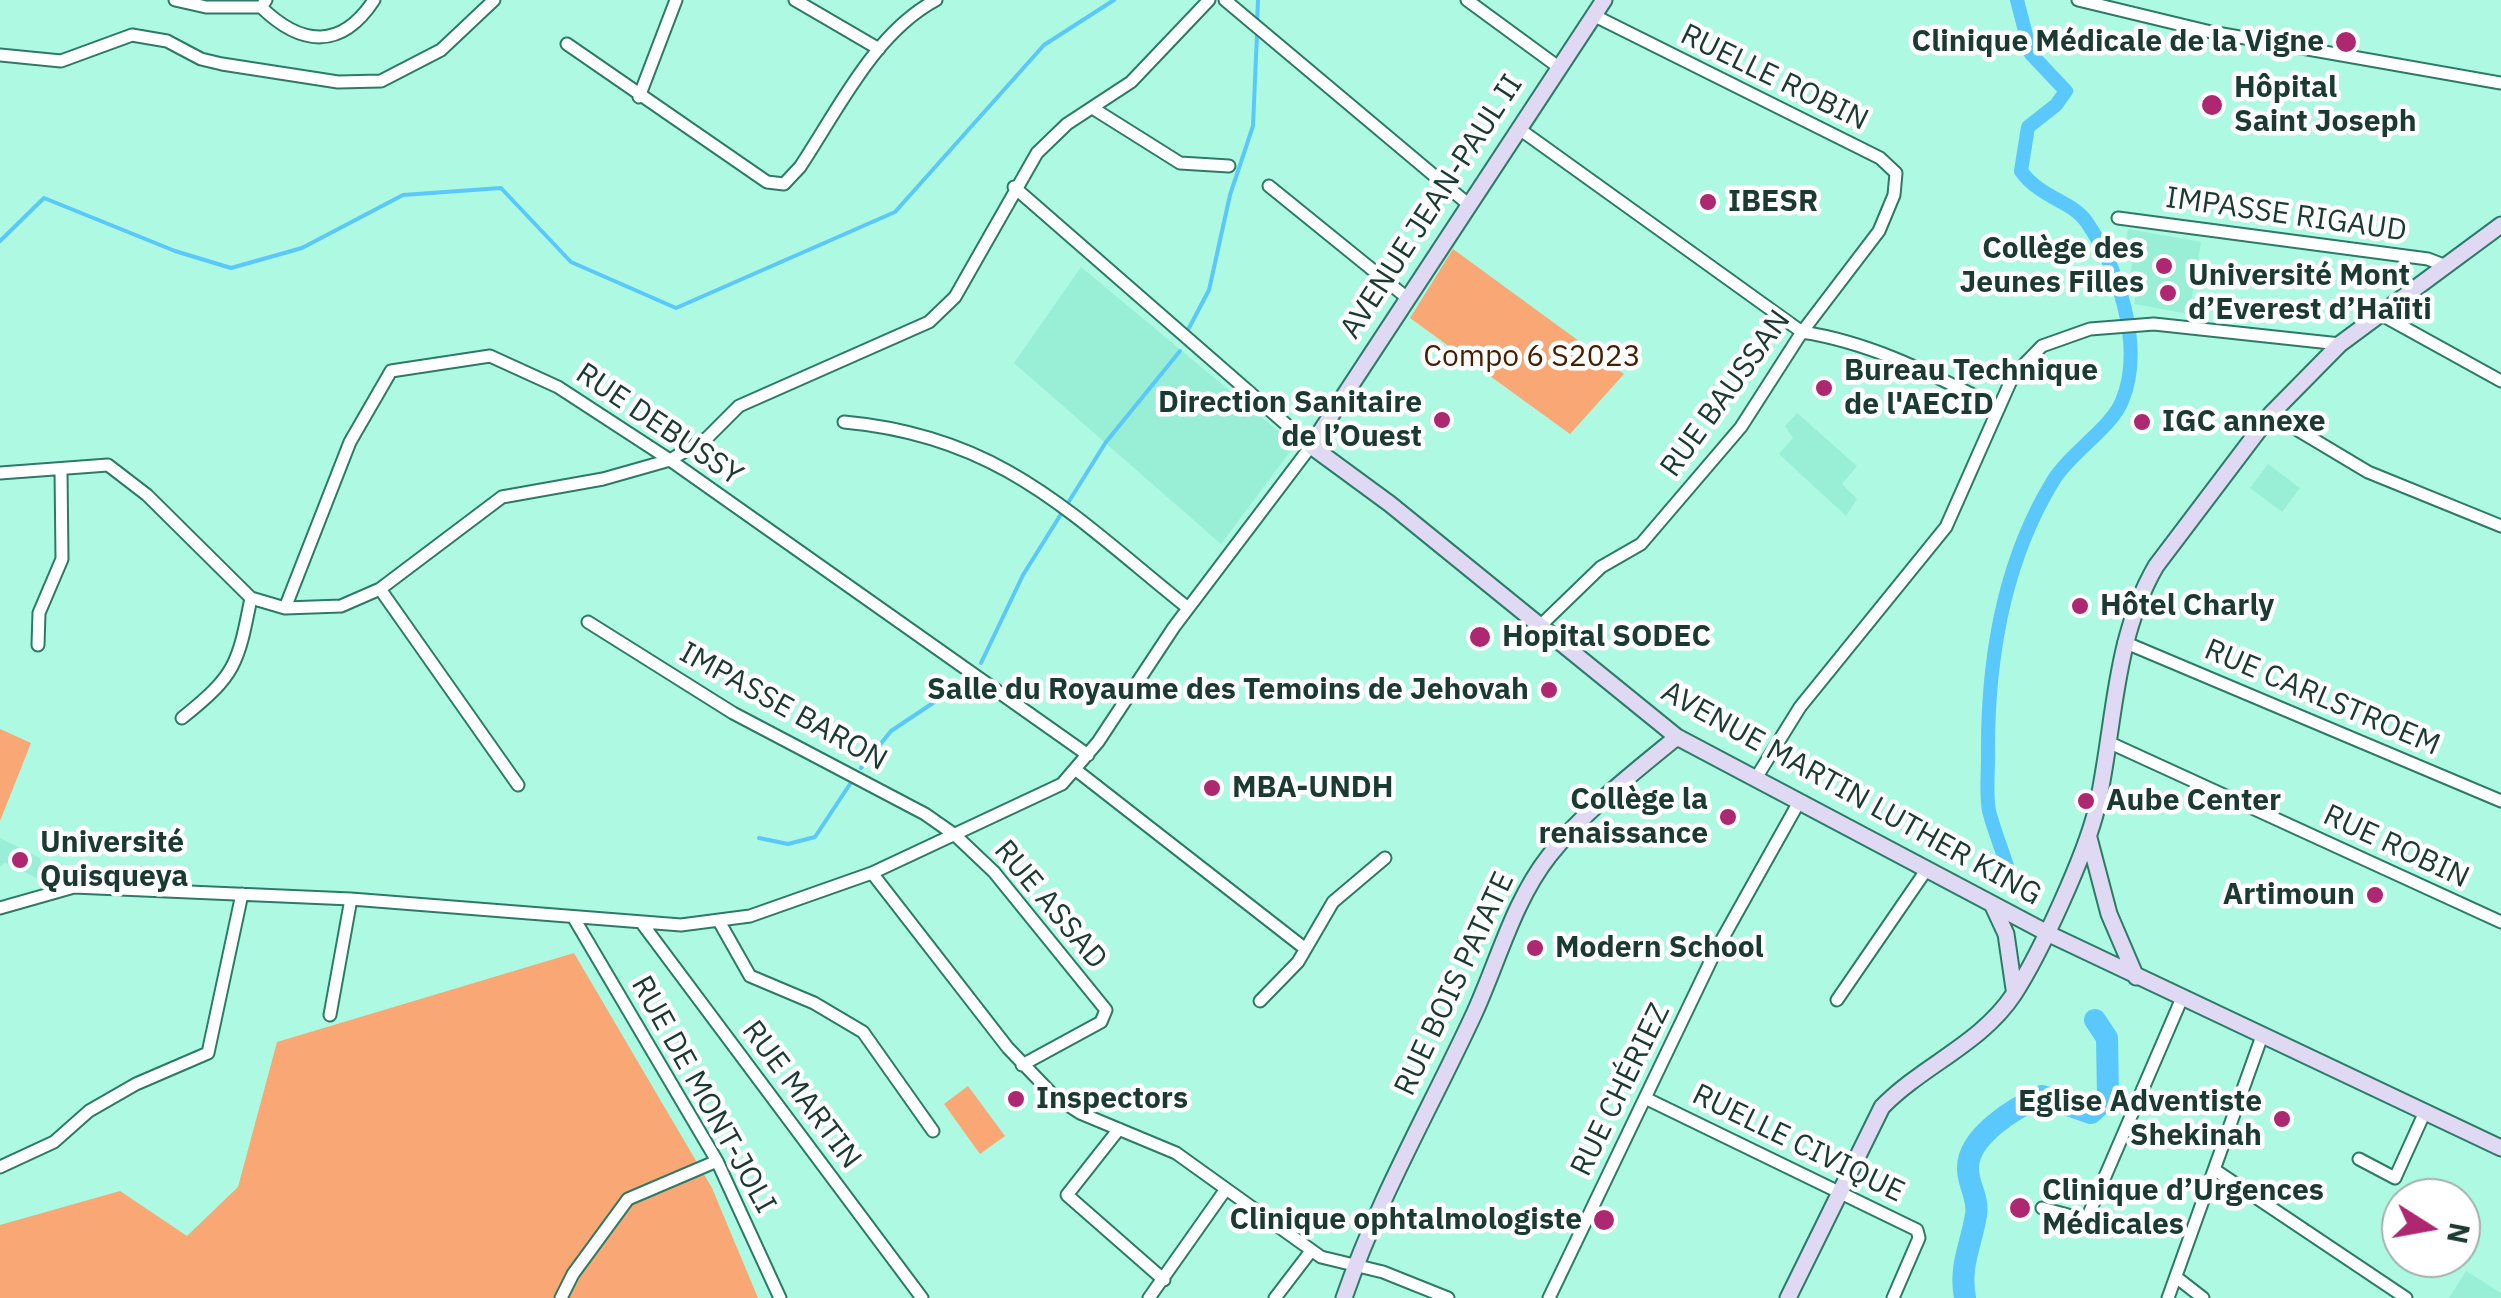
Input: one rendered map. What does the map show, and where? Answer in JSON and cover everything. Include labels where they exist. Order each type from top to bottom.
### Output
[{"type":"street","points":[[179,1],[264,4],[297,34],[328,39],[360,21],[374,0]]},
{"type":"street","points":[[0,56],[61,61],[132,35],[167,41],[201,60],[222,64],[338,82],[381,82],[441,50],[494,0]]},
{"type":"street","points":[[638,98],[676,0]]},
{"type":"street","points":[[567,44],[638,98],[767,182],[784,184],[879,49],[915,11],[936,0]]},
{"type":"street","points":[[0,473],[108,465],[147,495],[250,598],[285,608],[342,606],[380,589],[502,497],[603,478],[670,460],[707,438],[738,406],[929,322],[955,298],[1014,187],[1057,134],[1131,82],[1209,0]]},
{"type":"street","points":[[1225,0],[1468,204]]},
{"type":"street","points":[[1467,0],[1557,66]]},
{"type":"street","name":"AVENUE JEAN-PAUL II","points":[[1311,446],[1557,66],[1604,0]]},
{"type":"street","points":[[2078,0],[2211,32],[2501,83]]},
{"type":"street","points":[[803,2],[879,49]]},
{"type":"street","name":"RUELLE ROBIN","points":[[1593,16],[1880,158]]},
{"type":"street","points":[[1094,108],[1180,163],[1228,166]]},
{"type":"street","points":[[1518,128],[1802,332],[1907,362],[1999,408]]},
{"type":"street","name":"RUE BAUSSAN","points":[[1539,627],[1601,567],[1641,544],[1741,427],[1802,332],[1879,231],[1894,194],[1896,174],[1880,158]]},
{"type":"street","points":[[1268,186],[1406,297]]},
{"type":"street","name":"AVENUE MARTIN LUTHER KING","points":[[1014,187],[1311,446],[1390,504],[1677,737],[2044,932],[2501,1148]]},
{"type":"street","name":"IMPASSE RIGAUD","points":[[2118,218],[2428,260],[2446,266]]},
{"type":"street","points":[[1788,1298],[1882,1107],[1902,1086],[1995,1019],[2014,993],[2089,838],[2124,642],[2141,592],[2156,566],[2271,414],[2340,344],[2501,225]]},
{"type":"street","points":[[2378,314],[2501,381]]},
{"type":"street","points":[[1756,778],[1800,707],[1946,527],[2013,376],[2042,346],[2090,329],[2154,324],[2340,344]]},
{"type":"street","name":"RUE DEBUSSY","points":[[285,608],[350,442],[391,371],[490,356],[558,387],[670,460],[1088,755]]},
{"type":"street","points":[[2271,414],[2368,472],[2501,526]]},
{"type":"street","points":[[844,422],[897,426],[954,442],[1014,472],[1188,608]]},
{"type":"street","points":[[0,908],[74,887],[351,899],[576,920],[720,924],[872,873],[1043,796],[1076,770],[1188,608],[1311,446]]},
{"type":"street","points":[[38,646],[39,613],[62,559],[61,470]]},
{"type":"street","points":[[380,589],[518,785]]},
{"type":"street","points":[[182,718],[224,685],[240,654],[250,598]]},
{"type":"street","name":"IMPASSE BARON","points":[[588,622],[733,712],[925,814],[954,835]]},
{"type":"street","name":"RUE CARLSTROEM","points":[[2124,642],[2501,800]]},
{"type":"street","name":"RUE BOIS PATATE","points":[[1344,1298],[1354,1268],[1531,882],[1551,854],[1605,798],[1677,737]]},
{"type":"street","name":"RUE ROBIN","points":[[2108,742],[2501,922]]},
{"type":"street","points":[[1076,770],[1303,947]]},
{"type":"street","name":"RUE CHÉRIEZ","points":[[1550,1298],[1715,952],[1799,802]]},
{"type":"street","name":"RUE ASSAD","points":[[954,835],[994,872],[1106,1010],[1102,1022],[1022,1065]]},
{"type":"street","points":[[2089,838],[2109,914],[2136,977]]},
{"type":"street","points":[[1260,1001],[1298,962],[1303,947],[1333,902],[1384,858]]},
{"type":"street","points":[[1837,1000],[1927,869]]},
{"type":"street","points":[[872,873],[1022,1065],[1054,1096],[1162,1146],[1311,1250],[1354,1268],[1383,1272],[1448,1298]]},
{"type":"street","points":[[0,1167],[54,1142],[89,1110],[136,1084],[208,1053],[242,894]]},
{"type":"street","points":[[330,1015],[351,899]]},
{"type":"street","points":[[1992,905],[2010,948],[2014,993]]},
{"type":"street","name":"RUE DE MONT-JOLI","points":[[576,920],[717,1161],[780,1298]]},
{"type":"street","name":"RUE MARTIN","points":[[641,922],[922,1298]]},
{"type":"street","points":[[720,924],[750,976],[814,1003],[863,1032],[933,1131]]},
{"type":"street","points":[[2042,1208],[2079,1218],[2088,1216],[2182,998]]},
{"type":"street","points":[[2168,1298],[2262,1036]]},
{"type":"street","name":"RUELLE CIVIQUE","points":[[1645,1098],[1917,1230],[1919,1238],[1893,1298]]},
{"type":"street","points":[[2358,1159],[2395,1178],[2424,1114]]},
{"type":"street","points":[[1119,1129],[1067,1195],[1164,1280]]},
{"type":"street","points":[[561,1298],[628,1200],[717,1161]]},
{"type":"street","points":[[2214,1170],[2406,1298]]},
{"type":"street","points":[[1149,1298],[1226,1189]]},
{"type":"street","points":[[1275,1298],[1311,1250]]},
{"type":"street","points":[[2176,1277],[2203,1298]]},
{"type":"shaded area","name":"Collège des Jeunes Filles","points":[[2128,229],[2201,242],[2189,314],[2134,304],[2138,283],[2129,281],[2134,253],[2124,251]]},
{"type":"shaded area","points":[[1081,267],[1295,445],[1221,544],[1014,363]]},
{"type":"shaded area","points":[[1797,413],[1857,466],[1842,484],[1857,499],[1846,516],[1779,454],[1793,438],[1785,426]]},
{"type":"shaded area","points":[[2268,464],[2300,488],[2282,512],[2250,488]]},
{"type":"shaded area","name":"Université Quisqueya","points":[[0,838],[40,858],[43,874],[37,878],[5,863],[0,867]]},
{"type":"shaded area","points":[[2462,1278],[2477,1278],[2501,1293],[2501,1298],[2449,1298]]},
{"type":"green space","name":"Compo 6 S2023","points":[[1453,249],[1624,374],[1570,434],[1410,318]]},
{"type":"green space","points":[[0,729],[31,743],[0,821]]},
{"type":"green space","points":[[574,953],[712,1188],[758,1298],[0,1298],[0,1225],[120,1191],[187,1236],[238,1187],[277,1042]]},
{"type":"green space","points":[[968,1086],[1005,1136],[980,1154],[944,1104]]},
{"type":"waterway","points":[[0,241],[44,198],[175,251],[231,268],[302,248],[403,195],[501,188],[571,262],[676,308],[895,212],[1044,45],[1114,0]]},
{"type":"waterway","points":[[1257,24],[1258,0]]},
{"type":"waterway","points":[[2008,869],[1989,811],[1987,791],[1988,722],[2001,615],[2036,513],[2060,471],[2117,411],[2131,356],[2125,308],[2098,240],[2080,214],[2037,187],[2021,171],[2028,127],[2056,105],[2066,91],[2031,54],[2017,0]]},
{"type":"waterway","points":[[1189,328],[1209,290],[1230,195],[1253,126],[1257,34]]},
{"type":"waterway","points":[[981,663],[1023,575],[1106,442],[1180,351]]},
{"type":"waterway","points":[[861,768],[891,731],[969,679]]},
{"type":"waterway","points":[[759,838],[788,844],[815,837],[852,781]]},
{"type":"waterway","points":[[1965,1298],[1965,1265],[1977,1209],[1968,1175],[1975,1145],[1995,1124],[2042,1096],[2091,1113],[2108,1097],[2107,1038],[2095,1020]]},
{"type":"place","name":"Clinique Médicale de la Vigne","points":[[2346,42]]},
{"type":"place","name":"Hôpital Saint Joseph","points":[[2212,105]]},
{"type":"place","name":"IBESR","points":[[1708,202]]},
{"type":"place","name":"Collège des Jeunes Filles","points":[[2164,266]]},
{"type":"place","name":"Université Mont d’Everest d’Haïiti","points":[[2168,293]]},
{"type":"place","name":"Bureau Technique de l'AECID","points":[[1824,388]]},
{"type":"place","name":"Direction Sanitaire de l’Ouest","points":[[1442,420]]},
{"type":"place","name":"IGC annexe","points":[[2142,422]]},
{"type":"place","name":"Hôtel Charly","points":[[2080,606]]},
{"type":"place","name":"Hopital SODEC","points":[[1480,637]]},
{"type":"place","name":"Salle du Royaume des Temoins de Jehovah","points":[[1549,690]]},
{"type":"place","name":"MBA-UNDH","points":[[1212,788]]},
{"type":"place","name":"Aube Center","points":[[2086,801]]},
{"type":"place","name":"Collège la renaissance","points":[[1728,817]]},
{"type":"place","name":"Université Quisqueya","points":[[20,860]]},
{"type":"place","name":"Artimoun","points":[[2375,895]]},
{"type":"place","name":"Modern School","points":[[1535,948]]},
{"type":"place","name":"Inspectors","points":[[1016,1099]]},
{"type":"place","name":"Eglise Adventiste Shekinah","points":[[2282,1119]]},
{"type":"place","name":"Clinique d’Urgences Médicales","points":[[2020,1208]]},
{"type":"place","name":"Clinique ophtalmologiste","points":[[1604,1220]]}]
